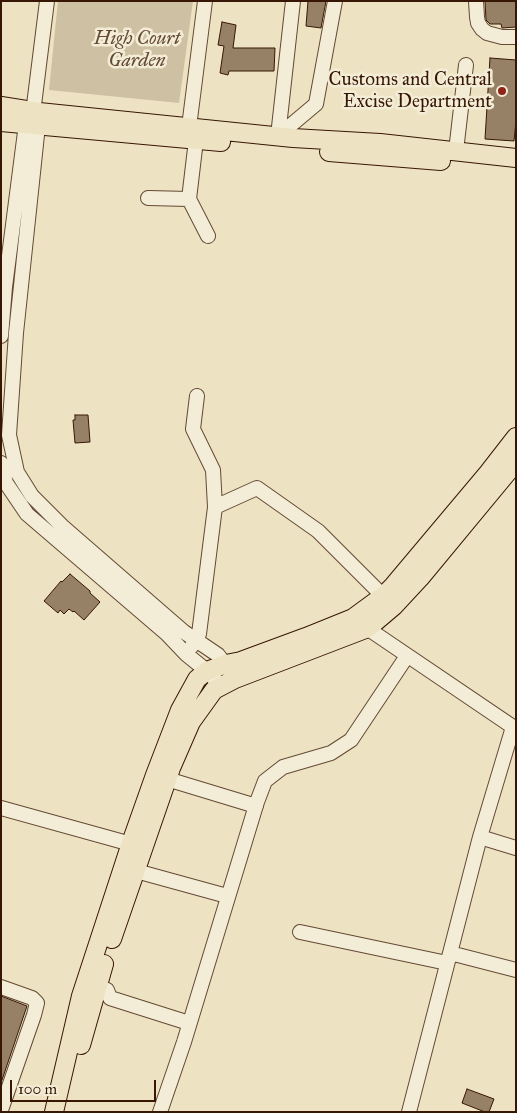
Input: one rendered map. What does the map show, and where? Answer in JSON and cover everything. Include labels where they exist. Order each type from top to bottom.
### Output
[{"type":"main road","points":[[1,106],[33,115],[516,168]]},
{"type":"main road","points":[[1,122],[33,115]]},
{"type":"main road","points":[[193,134],[278,136],[380,143],[516,158]]},
{"type":"main road","points":[[64,1112],[97,986],[136,871],[137,846],[155,776],[180,710],[198,679],[207,671],[227,676],[368,628],[388,601],[400,579],[516,437]]},
{"type":"main road","points":[[54,1112],[81,996],[137,846],[191,722],[214,690],[240,660],[353,618],[388,601],[420,578],[516,462]]},
{"type":"street","points":[[47,1],[33,115],[9,435],[16,472],[32,496],[62,526],[184,632],[218,655],[227,676]]},
{"type":"street","points":[[205,1],[189,200],[208,236]]},
{"type":"street","points":[[278,136],[293,1]]},
{"type":"street","points":[[278,136],[316,104],[335,1]]},
{"type":"street","points":[[476,1],[478,23],[482,29],[493,35],[516,37]]},
{"type":"street","points":[[456,151],[466,65]]},
{"type":"street","points":[[1,336],[3,287],[33,115]]},
{"type":"street","points":[[148,198],[189,200]]},
{"type":"street","points":[[3,287],[20,289]]},
{"type":"street","points":[[186,654],[199,634],[216,507],[213,470],[193,429],[197,396]]},
{"type":"street","points":[[1,463],[6,483],[27,514],[167,634],[186,654],[207,671]]},
{"type":"street","points":[[216,507],[256,488],[318,531],[388,601]]},
{"type":"street","points":[[353,618],[514,728],[480,837],[409,1112]]},
{"type":"street","points":[[160,1112],[256,806],[266,782],[283,767],[331,753],[351,740],[407,656]]},
{"type":"street","points":[[167,779],[256,806]]},
{"type":"street","points":[[1,808],[137,846]]},
{"type":"street","points":[[480,837],[516,848]]},
{"type":"street","points":[[136,871],[228,896]]},
{"type":"street","points":[[300,932],[516,970]]},
{"type":"street","points":[[97,986],[107,990],[110,998],[189,1023]]},
{"type":"street","points":[[1,987],[32,998],[37,1003],[1,1110]]},
{"type":"green space","name":"High Court Garden","points":[[58,1],[193,1],[179,103],[49,90]]},
{"type":"building","points":[[308,1],[326,1],[321,28],[306,26]]},
{"type":"building","points":[[485,1],[516,1],[516,27],[502,28],[501,24],[490,24],[486,20]]},
{"type":"building","points":[[222,22],[236,25],[233,48],[275,48],[274,71],[229,71],[228,75],[220,73],[224,46],[218,45]]},
{"type":"building","name":"Customs and Central Excise Department","points":[[490,58],[516,60],[516,121],[514,141],[485,139]]},
{"type":"building","points":[[75,415],[88,415],[90,442],[75,443],[73,420],[75,420]]},
{"type":"building","points":[[70,574],[100,602],[84,620],[69,609],[64,614],[60,610],[58,613],[44,601],[61,581]]},
{"type":"building","points":[[1,996],[27,1006],[1,1083]]},
{"type":"building","points":[[467,1089],[494,1099],[489,1112],[462,1103]]},
{"type":"place","name":"Customs and Central Excise Department","points":[[502,91]]}]
